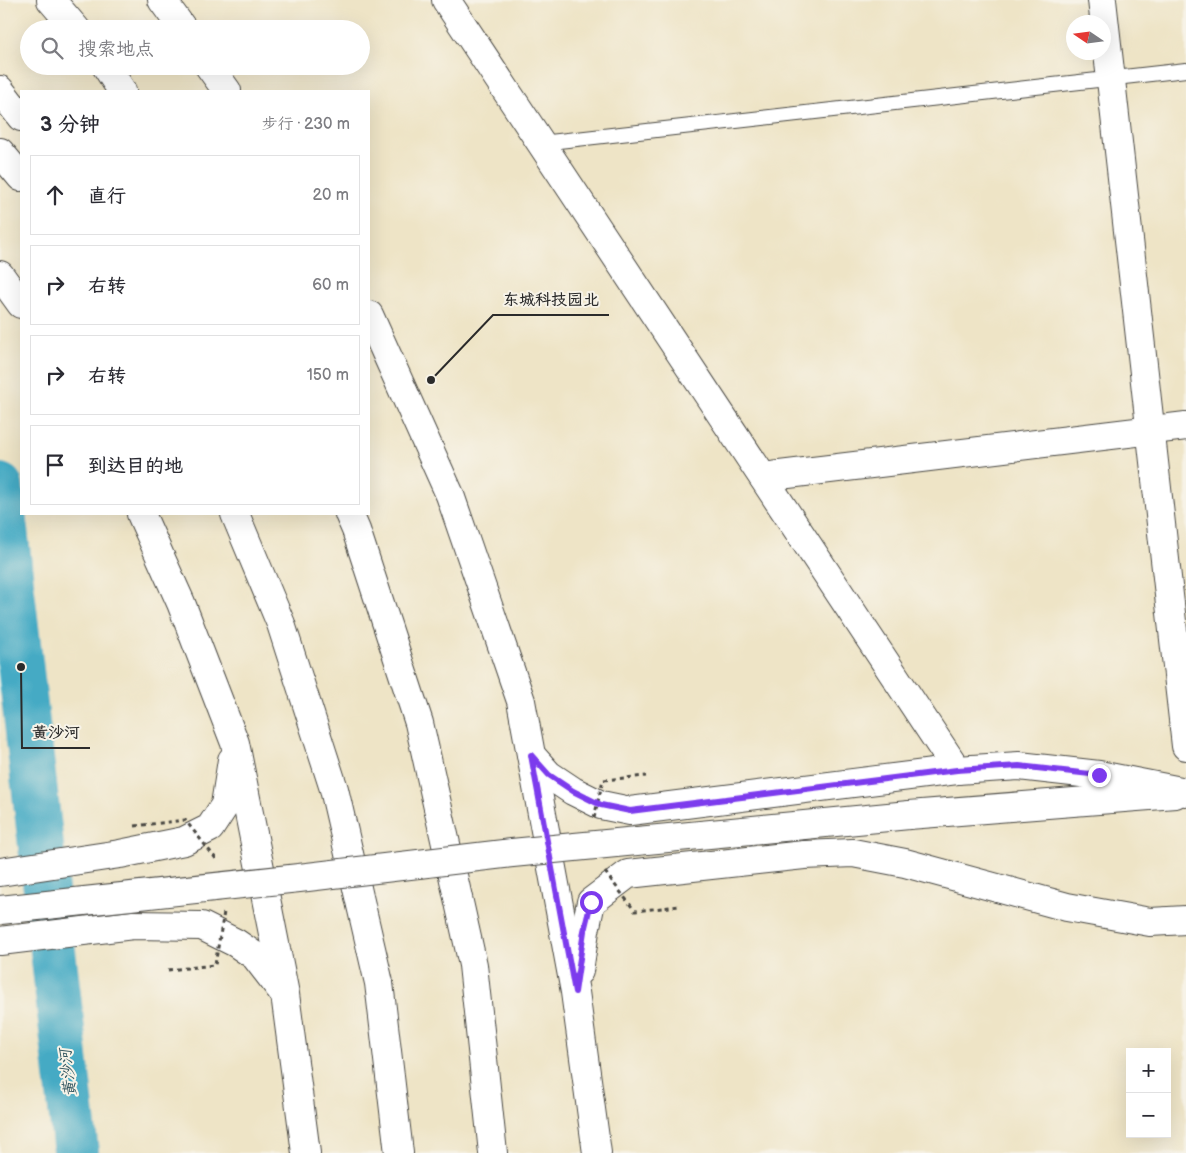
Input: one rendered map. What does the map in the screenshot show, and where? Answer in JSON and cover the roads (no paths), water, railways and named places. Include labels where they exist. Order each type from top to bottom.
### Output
[{"type":"main road","points":[[51,0],[68,20]]},
{"type":"main road","points":[[162,0],[176,20]]},
{"type":"main road","points":[[446,0],[957,770]]},
{"type":"main road","points":[[1102,0],[1186,746]]},
{"type":"main road","points":[[112,75],[121,90]]},
{"type":"main road","points":[[215,75],[226,90]]},
{"type":"main road","points":[[0,90],[20,116]]},
{"type":"main road","points":[[0,275],[20,303]]},
{"type":"main road","points":[[370,317],[450,495],[521,701],[575,992],[597,1153]]},
{"type":"main road","points":[[762,477],[1186,426]]},
{"type":"main road","points":[[141,515],[181,603],[235,743],[285,994],[306,1153]]},
{"type":"main road","points":[[235,515],[281,624],[334,789],[379,983],[398,1153]]},
{"type":"main road","points":[[349,515],[356,530],[418,724],[473,965],[493,1153]]},
{"type":"main road","points":[[0,872],[120,854],[184,841],[210,828],[224,805],[235,743]]},
{"type":"main road","points":[[531,755],[549,775],[573,791],[601,805],[630,811],[957,770],[1019,766],[1099,775],[1186,792]]},
{"type":"main road","points":[[0,910],[512,853],[909,815],[1186,792]]},
{"type":"main road","points":[[575,992],[584,931],[591,902],[628,874],[804,855],[853,854],[904,863],[1067,907],[1150,922],[1186,920]]},
{"type":"main road","points":[[0,940],[133,925],[202,926],[236,943],[255,956],[285,994]]},
{"type":"lane","points":[[541,143],[1186,70]]},
{"type":"waterway","name":"黄沙河","points":[[0,486],[76,1153]]},
{"type":"place","name":"东城科技园北","points":[[431,380]]},
{"type":"place","name":"黄沙河","points":[[21,667]]}]
